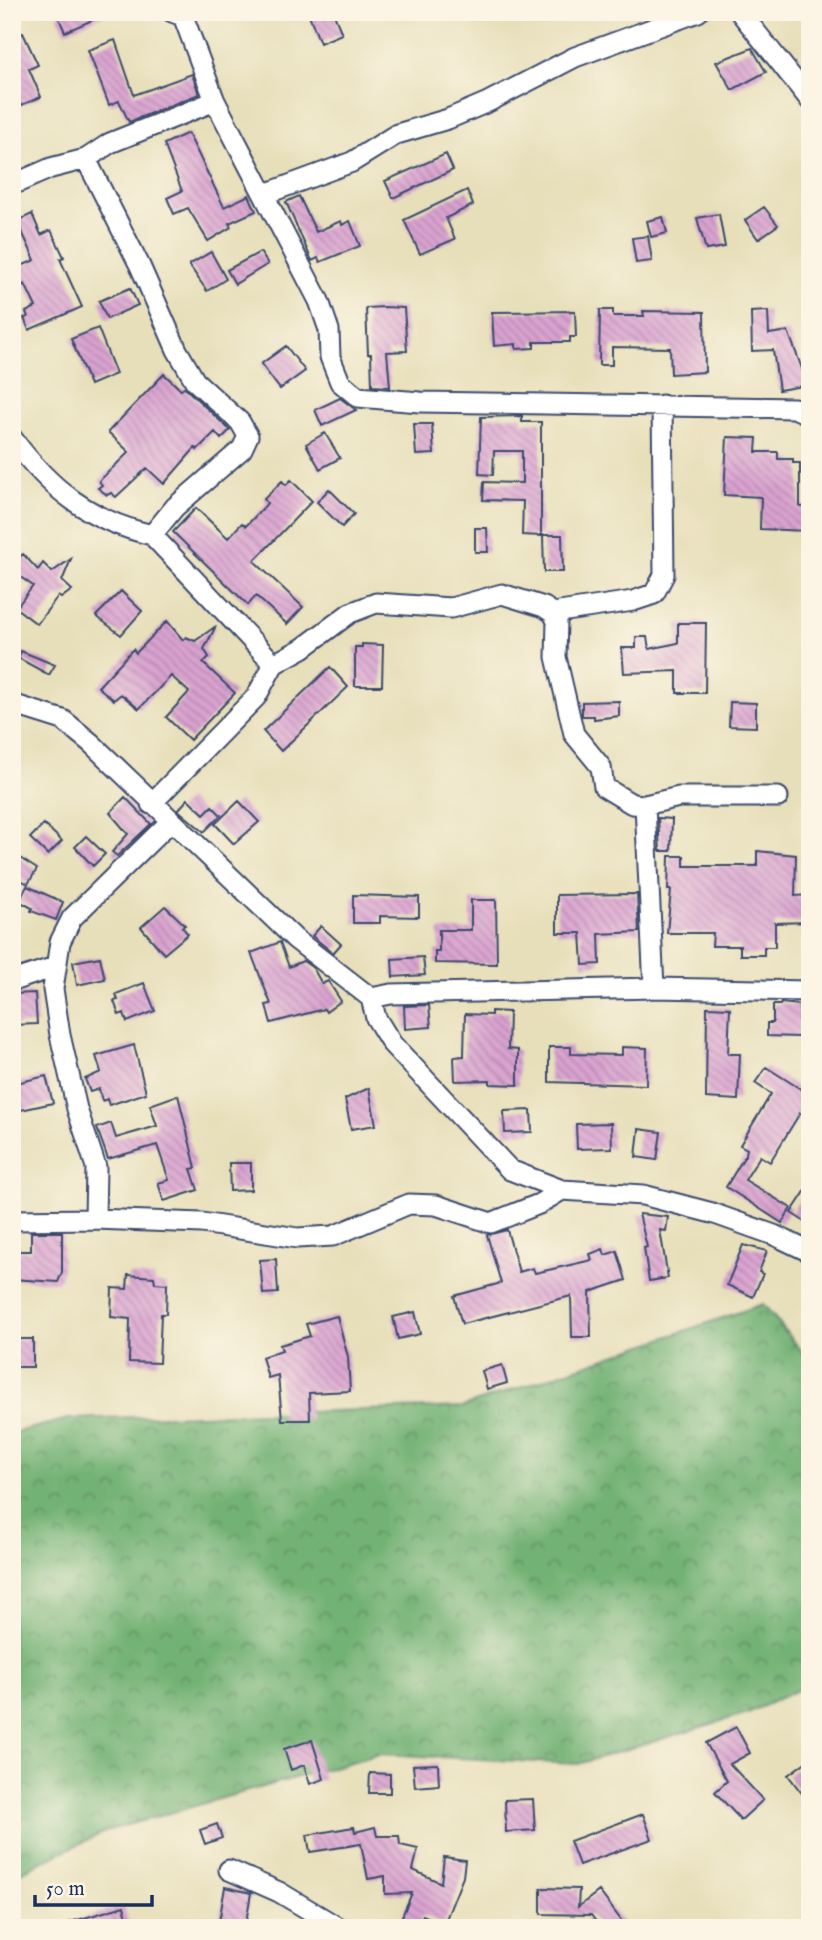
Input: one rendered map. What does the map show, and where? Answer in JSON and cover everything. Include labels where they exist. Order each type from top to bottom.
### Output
[{"type":"street","points":[[265,194],[352,162],[397,134],[448,119],[488,102],[575,57],[698,12]]},
{"type":"street","points":[[740,12],[810,100]]},
{"type":"street","points":[[182,14],[215,101],[319,301],[329,330],[330,357],[340,382],[358,397],[419,402],[794,408],[810,415]]},
{"type":"street","points":[[12,185],[51,168],[86,159],[110,143],[215,101]]},
{"type":"street","points":[[86,159],[140,266],[177,350],[195,381],[240,422],[248,436],[242,449],[176,507],[152,535]]},
{"type":"street","points":[[553,613],[633,601],[654,594],[664,575],[662,405]]},
{"type":"street","points":[[12,438],[71,502],[119,527],[152,535],[274,664]]},
{"type":"street","points":[[151,804],[256,697],[274,664],[303,648],[350,613],[376,603],[451,608],[502,594],[544,607],[553,613],[557,621],[556,657],[574,734],[601,767],[604,787],[632,804],[645,805],[679,797],[778,797]]},
{"type":"street","points":[[12,704],[63,720],[91,743],[151,804],[295,939],[371,998],[376,1018],[393,1044],[510,1170],[562,1190],[643,1195],[712,1213],[774,1235],[810,1252]]},
{"type":"street","points":[[645,805],[654,988]]},
{"type":"street","points":[[95,1219],[96,1167],[77,1110],[60,1035],[53,989],[55,967],[60,942],[72,918],[171,821]]},
{"type":"street","points":[[12,981],[55,967]]},
{"type":"street","points":[[371,998],[391,994],[654,988],[810,991]]},
{"type":"street","points":[[12,1220],[95,1219],[202,1223],[297,1238],[333,1236],[409,1204],[436,1205],[491,1223],[538,1204],[562,1190]]},
{"type":"street","points":[[229,1870],[279,1892],[339,1928]]},
{"type":"green space","points":[[763,1304],[810,1361],[810,1684],[748,1713],[578,1764],[379,1754],[106,1831],[12,1876],[12,1433],[68,1419],[463,1407]]},
{"type":"building","points":[[65,12],[111,12],[65,32],[58,16]]},
{"type":"building","points":[[308,12],[333,12],[342,34],[320,43]]},
{"type":"building","points":[[23,33],[38,65],[29,69],[41,97],[12,109],[12,38]]},
{"type":"building","points":[[115,40],[134,95],[192,74],[199,94],[129,122],[119,101],[109,105],[88,50]]},
{"type":"building","points":[[752,48],[766,72],[732,90],[716,62]]},
{"type":"building","points":[[188,133],[224,207],[249,195],[256,211],[229,223],[231,227],[208,241],[188,208],[174,214],[167,198],[182,191],[164,144]]},
{"type":"building","points":[[446,154],[453,170],[393,198],[385,181]]},
{"type":"building","points":[[467,190],[473,205],[446,218],[455,239],[420,254],[404,220]]},
{"type":"building","points":[[299,196],[316,232],[341,221],[342,225],[350,221],[360,246],[320,262],[318,258],[312,261],[286,202]]},
{"type":"building","points":[[764,207],[778,225],[758,239],[745,220]]},
{"type":"building","points":[[32,214],[41,235],[51,230],[64,257],[60,259],[82,307],[29,330],[24,318],[28,317],[26,312],[36,307],[25,284],[12,290],[12,270],[35,260],[17,221]]},
{"type":"building","points":[[719,214],[725,247],[706,250],[697,218]]},
{"type":"building","points":[[663,217],[667,233],[651,237],[647,221]]},
{"type":"building","points":[[648,236],[652,261],[636,263],[632,238]]},
{"type":"building","points":[[211,252],[226,279],[207,291],[189,265]]},
{"type":"building","points":[[260,252],[268,264],[235,284],[227,270]]},
{"type":"building","points":[[130,288],[138,305],[107,319],[99,301]]},
{"type":"building","points":[[366,308],[404,308],[407,351],[387,352],[390,387],[372,386],[371,354],[368,354]]},
{"type":"building","points":[[600,310],[613,310],[613,316],[644,316],[643,311],[704,312],[705,372],[671,374],[670,348],[612,347],[612,365],[599,365]]},
{"type":"building","points":[[575,311],[576,337],[570,337],[570,342],[534,342],[534,348],[516,349],[516,344],[494,346],[492,312]]},
{"type":"building","points":[[768,311],[769,334],[788,331],[808,385],[779,390],[773,350],[752,351],[751,312]]},
{"type":"building","points":[[98,328],[116,374],[90,385],[71,339]]},
{"type":"building","points":[[286,346],[305,371],[280,389],[261,364]]},
{"type":"building","points":[[164,374],[181,390],[184,387],[230,430],[221,439],[215,432],[197,450],[195,448],[164,484],[147,468],[116,497],[111,493],[107,495],[98,488],[102,485],[99,481],[129,452],[108,432]]},
{"type":"building","points":[[340,398],[356,410],[322,426],[315,410]]},
{"type":"building","points":[[522,416],[522,422],[541,422],[541,536],[522,535],[523,501],[483,500],[484,482],[522,483],[522,451],[494,451],[493,475],[479,474],[481,417]]},
{"type":"building","points":[[414,424],[432,424],[434,454],[416,455]]},
{"type":"building","points":[[325,433],[340,458],[320,469],[306,444]]},
{"type":"building","points":[[727,437],[757,438],[756,452],[778,452],[778,459],[793,459],[793,463],[800,463],[800,507],[810,506],[810,531],[760,529],[761,497],[724,495]]},
{"type":"building","points":[[291,480],[312,501],[254,561],[303,607],[287,624],[256,596],[248,605],[173,532],[196,508],[228,538],[242,523],[246,526],[267,503],[264,499],[282,481],[286,485]]},
{"type":"building","points":[[329,489],[354,514],[342,527],[317,502]]},
{"type":"building","points":[[475,528],[487,528],[488,552],[475,552]]},
{"type":"building","points":[[543,535],[562,535],[563,572],[544,572]]},
{"type":"building","points":[[23,554],[38,570],[43,563],[52,572],[71,559],[62,581],[72,590],[61,598],[58,596],[37,624],[16,608],[33,586],[12,571],[12,563]]},
{"type":"building","points":[[121,591],[142,611],[121,635],[96,616]]},
{"type":"building","points":[[167,621],[183,640],[186,637],[195,641],[216,626],[204,649],[209,657],[203,663],[235,693],[190,740],[166,717],[189,692],[171,676],[139,709],[121,694],[114,700],[98,687],[133,649],[136,653]]},
{"type":"building","points":[[678,623],[706,623],[705,693],[677,693],[677,671],[624,673],[622,648],[636,648],[636,637],[647,637],[649,649],[678,643]]},
{"type":"building","points":[[362,644],[383,645],[382,686],[355,686],[355,647],[362,647]]},
{"type":"building","points":[[21,651],[55,665],[49,675],[18,658]]},
{"type":"building","points":[[330,667],[348,687],[281,751],[263,731]]},
{"type":"building","points":[[619,701],[619,716],[594,719],[594,716],[582,716],[582,702]]},
{"type":"building","points":[[730,702],[756,703],[756,727],[729,726]]},
{"type":"building","points":[[125,797],[151,824],[117,856],[112,852],[128,834],[110,813]]},
{"type":"building","points":[[188,799],[204,814],[212,806],[221,815],[204,832],[178,810]]},
{"type":"building","points":[[239,801],[259,822],[234,844],[215,824]]},
{"type":"building","points":[[658,818],[672,819],[671,851],[660,851]]},
{"type":"building","points":[[44,824],[62,841],[48,855],[30,838]]},
{"type":"building","points":[[86,836],[105,854],[93,866],[75,847]]},
{"type":"building","points":[[757,851],[796,855],[795,896],[810,895],[810,922],[775,923],[775,947],[764,947],[764,955],[740,955],[740,946],[712,946],[713,933],[667,933],[671,890],[668,890],[669,856],[684,856],[684,866],[757,866]]},
{"type":"building","points":[[12,853],[37,869],[28,884],[12,875]]},
{"type":"building","points":[[27,886],[63,902],[56,920],[31,911],[32,908],[19,901]]},
{"type":"building","points":[[637,894],[639,932],[599,934],[600,964],[583,965],[581,933],[557,933],[557,895]]},
{"type":"building","points":[[353,895],[419,897],[419,917],[380,916],[380,923],[353,923]]},
{"type":"building","points":[[471,900],[496,900],[497,964],[435,963],[435,951],[439,951],[439,930],[471,930]]},
{"type":"building","points":[[165,906],[185,925],[182,927],[188,934],[164,954],[141,927]]},
{"type":"building","points":[[321,926],[341,944],[333,953],[312,936]]},
{"type":"building","points":[[280,942],[289,967],[303,961],[313,968],[322,984],[328,981],[341,1001],[326,1012],[324,1009],[271,1023],[266,1005],[271,1004],[251,953]]},
{"type":"building","points":[[100,957],[105,979],[77,985],[73,962]]},
{"type":"building","points":[[423,957],[425,975],[393,977],[392,959]]},
{"type":"building","points":[[144,983],[155,1011],[127,1022],[124,1013],[119,1015],[114,1001],[118,1000],[116,994]]},
{"type":"building","points":[[35,993],[37,1024],[12,1025],[12,994]]},
{"type":"building","points":[[429,1005],[431,1027],[405,1029],[404,1006]]},
{"type":"building","points":[[773,1005],[800,1005],[799,1037],[767,1036],[767,1023],[773,1023]]},
{"type":"building","points":[[707,1007],[730,1008],[728,1054],[740,1054],[738,1100],[706,1098]]},
{"type":"building","points":[[491,1011],[509,1012],[508,1049],[518,1050],[518,1085],[490,1084],[490,1080],[455,1081],[454,1057],[464,1056],[465,1014],[491,1015]]},
{"type":"building","points":[[134,1045],[146,1093],[109,1105],[107,1099],[102,1101],[99,1089],[90,1092],[85,1079],[101,1072],[96,1056]]},
{"type":"building","points":[[549,1047],[571,1047],[571,1054],[622,1055],[622,1047],[647,1048],[646,1085],[549,1082]]},
{"type":"building","points":[[766,1067],[810,1095],[810,1119],[800,1113],[770,1162],[760,1156],[745,1180],[791,1208],[782,1223],[726,1187],[746,1154],[747,1149],[740,1145],[771,1094],[755,1083]]},
{"type":"building","points":[[46,1076],[53,1103],[12,1112],[12,1084]]},
{"type":"building","points":[[369,1088],[376,1125],[351,1129],[345,1099]]},
{"type":"building","points":[[178,1095],[196,1168],[191,1169],[198,1190],[164,1201],[158,1183],[169,1180],[157,1145],[108,1159],[97,1128],[111,1123],[116,1138],[157,1126],[150,1105]]},
{"type":"building","points":[[531,1110],[532,1132],[505,1133],[504,1111]]},
{"type":"building","points":[[611,1123],[612,1148],[577,1149],[576,1124]]},
{"type":"building","points":[[639,1129],[661,1132],[657,1160],[636,1157]]},
{"type":"building","points":[[229,1163],[251,1163],[251,1190],[230,1191]]},
{"type":"building","points":[[810,1184],[810,1225],[791,1213]]},
{"type":"building","points":[[639,1214],[668,1217],[666,1231],[660,1230],[668,1278],[649,1281],[644,1248],[647,1247]]},
{"type":"building","points":[[507,1230],[519,1272],[533,1268],[535,1273],[592,1260],[590,1254],[603,1249],[605,1255],[617,1251],[626,1280],[590,1292],[591,1337],[572,1337],[571,1296],[462,1324],[454,1296],[501,1283],[487,1235]]},
{"type":"building","points":[[31,1232],[62,1232],[62,1272],[58,1282],[12,1279],[12,1251],[31,1251]]},
{"type":"building","points":[[743,1245],[767,1251],[759,1272],[763,1274],[753,1297],[727,1285]]},
{"type":"building","points":[[276,1259],[278,1293],[263,1294],[260,1260]]},
{"type":"building","points":[[128,1275],[154,1277],[155,1283],[167,1284],[166,1314],[161,1314],[159,1363],[129,1362],[130,1319],[111,1317],[112,1288],[127,1289]]},
{"type":"building","points":[[415,1312],[420,1334],[398,1339],[393,1317]]},
{"type":"building","points":[[337,1316],[348,1357],[350,1391],[309,1393],[310,1420],[282,1420],[278,1375],[268,1378],[262,1357],[282,1350],[280,1345],[310,1336],[306,1324]]},
{"type":"building","points":[[12,1339],[33,1339],[33,1367],[12,1367]]},
{"type":"building","points":[[502,1365],[507,1383],[487,1389],[482,1371]]},
{"type":"building","points":[[736,1727],[750,1753],[730,1764],[763,1800],[741,1820],[715,1792],[727,1781],[706,1743]]},
{"type":"building","points":[[312,1740],[324,1779],[310,1784],[304,1765],[291,1770],[284,1749]]},
{"type":"building","points":[[810,1759],[810,1804],[788,1775]]},
{"type":"building","points":[[438,1764],[439,1785],[415,1787],[413,1765]]},
{"type":"building","points":[[370,1773],[390,1774],[390,1793],[369,1793]]},
{"type":"building","points":[[533,1799],[535,1830],[506,1832],[505,1800]]},
{"type":"building","points":[[643,1814],[652,1839],[579,1865],[570,1841]]},
{"type":"building","points":[[217,1824],[222,1838],[205,1844],[200,1830]]},
{"type":"building","points":[[354,1827],[355,1832],[375,1827],[377,1836],[399,1836],[400,1845],[418,1849],[413,1870],[441,1883],[444,1857],[465,1860],[463,1877],[444,1924],[423,1915],[417,1928],[397,1928],[412,1893],[385,1894],[385,1876],[368,1879],[361,1844],[310,1852],[307,1835]]},
{"type":"building","points":[[225,1887],[251,1893],[245,1928],[218,1928]]},
{"type":"building","points":[[541,1888],[579,1889],[578,1907],[599,1891],[627,1928],[601,1928],[591,1915],[541,1914]]},
{"type":"building","points":[[124,1906],[129,1924],[119,1928],[62,1928],[61,1925]]}]
